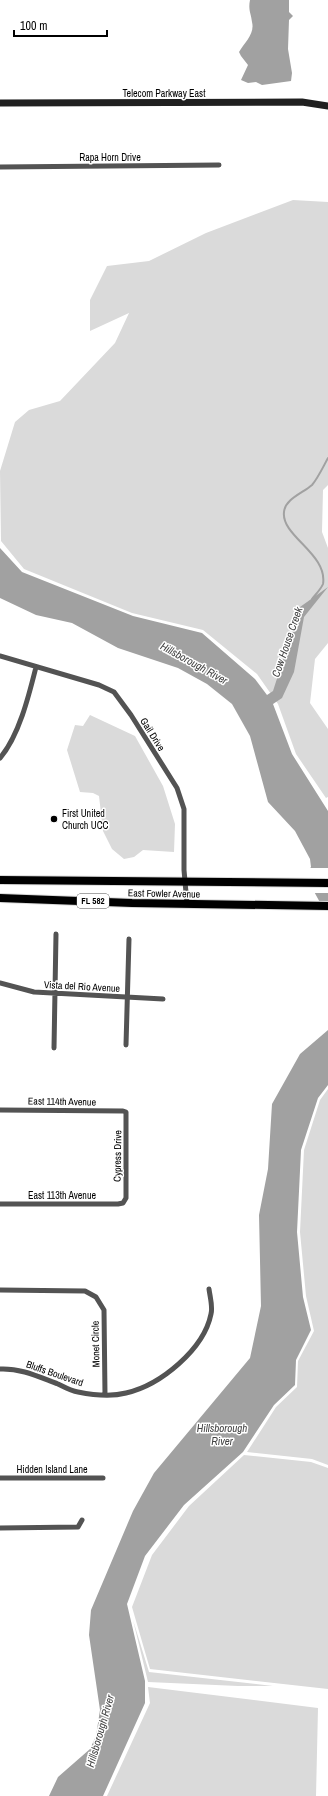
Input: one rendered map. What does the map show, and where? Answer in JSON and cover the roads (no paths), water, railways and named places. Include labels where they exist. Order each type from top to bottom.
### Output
[{"type":"main road","name":"East Fowler Avenue","points":[[0,880],[186,883],[328,883]]},
{"type":"main road","name":"East Fowler Avenue","points":[[0,898],[187,904],[328,906]]},
{"type":"street","name":"Telecom Parkway East","points":[[0,103],[302,102],[328,106]]},
{"type":"street","name":"Rapa Horn Drive","points":[[0,167],[219,166]]},
{"type":"street","name":"Gail Drive","points":[[0,656],[99,685],[114,692],[131,715],[174,784],[184,809],[184,870],[187,904]]},
{"type":"street","points":[[0,758],[9,747],[30,691],[36,667]]},
{"type":"street","points":[[54,1048],[56,934]]},
{"type":"street","points":[[126,1045],[129,939]]},
{"type":"street","name":"Vista del Rio Avenue","points":[[0,983],[24,990],[163,999]]},
{"type":"street","name":"East 114th Avenue","points":[[0,1110],[123,1111]]},
{"type":"street","name":"Cypress Drive","points":[[123,1111],[126,1112],[126,1198],[123,1203]]},
{"type":"street","name":"East 113th Avenue","points":[[0,1204],[123,1203]]},
{"type":"street","name":"Bluffs Boulevard","points":[[0,1369],[17,1370],[37,1376],[76,1392],[104,1395],[126,1394],[160,1379],[191,1352],[204,1334],[212,1313],[209,1289]]},
{"type":"street","name":"Monet Circle","points":[[0,1290],[85,1291],[96,1297],[104,1310],[104,1395]]},
{"type":"street","name":"Hidden Island Lane","points":[[0,1478],[103,1478]]},
{"type":"street","points":[[0,1528],[78,1527],[82,1520]]},
{"type":"water","points":[[250,0],[289,0],[289,12],[293,16],[289,20],[288,49],[292,73],[291,81],[262,85],[256,82],[248,83],[241,80],[248,65],[239,52],[249,38],[253,26],[249,9]]},
{"type":"water","name":"Hillsborough River","points":[[0,548],[22,572],[133,616],[202,633],[255,679],[267,695],[273,691],[300,607],[328,587],[304,617],[294,672],[282,698],[273,704],[292,754],[328,811],[328,910],[323,908],[305,875],[311,867],[310,859],[295,831],[268,802],[250,736],[232,704],[207,684],[178,668],[118,648],[72,623],[36,615],[0,598]]},
{"type":"water","name":"Hillsborough River","points":[[328,1030],[328,1085],[318,1098],[301,1150],[297,1232],[303,1297],[311,1330],[296,1360],[295,1385],[274,1405],[243,1452],[184,1505],[145,1556],[127,1604],[145,1681],[145,1703],[103,1796],[49,1796],[58,1777],[90,1749],[96,1736],[100,1710],[89,1635],[91,1610],[133,1511],[154,1473],[250,1358],[261,1306],[259,1215],[268,1169],[272,1104],[300,1054]]},
{"type":"waterway","name":"Cow House Creek","points":[[312,599],[323,584],[323,573],[319,563],[290,529],[285,521],[284,512],[285,507],[291,500],[312,485],[328,458]]},
{"type":"place","name":"First United Church UCC","points":[[54,819]]}]
